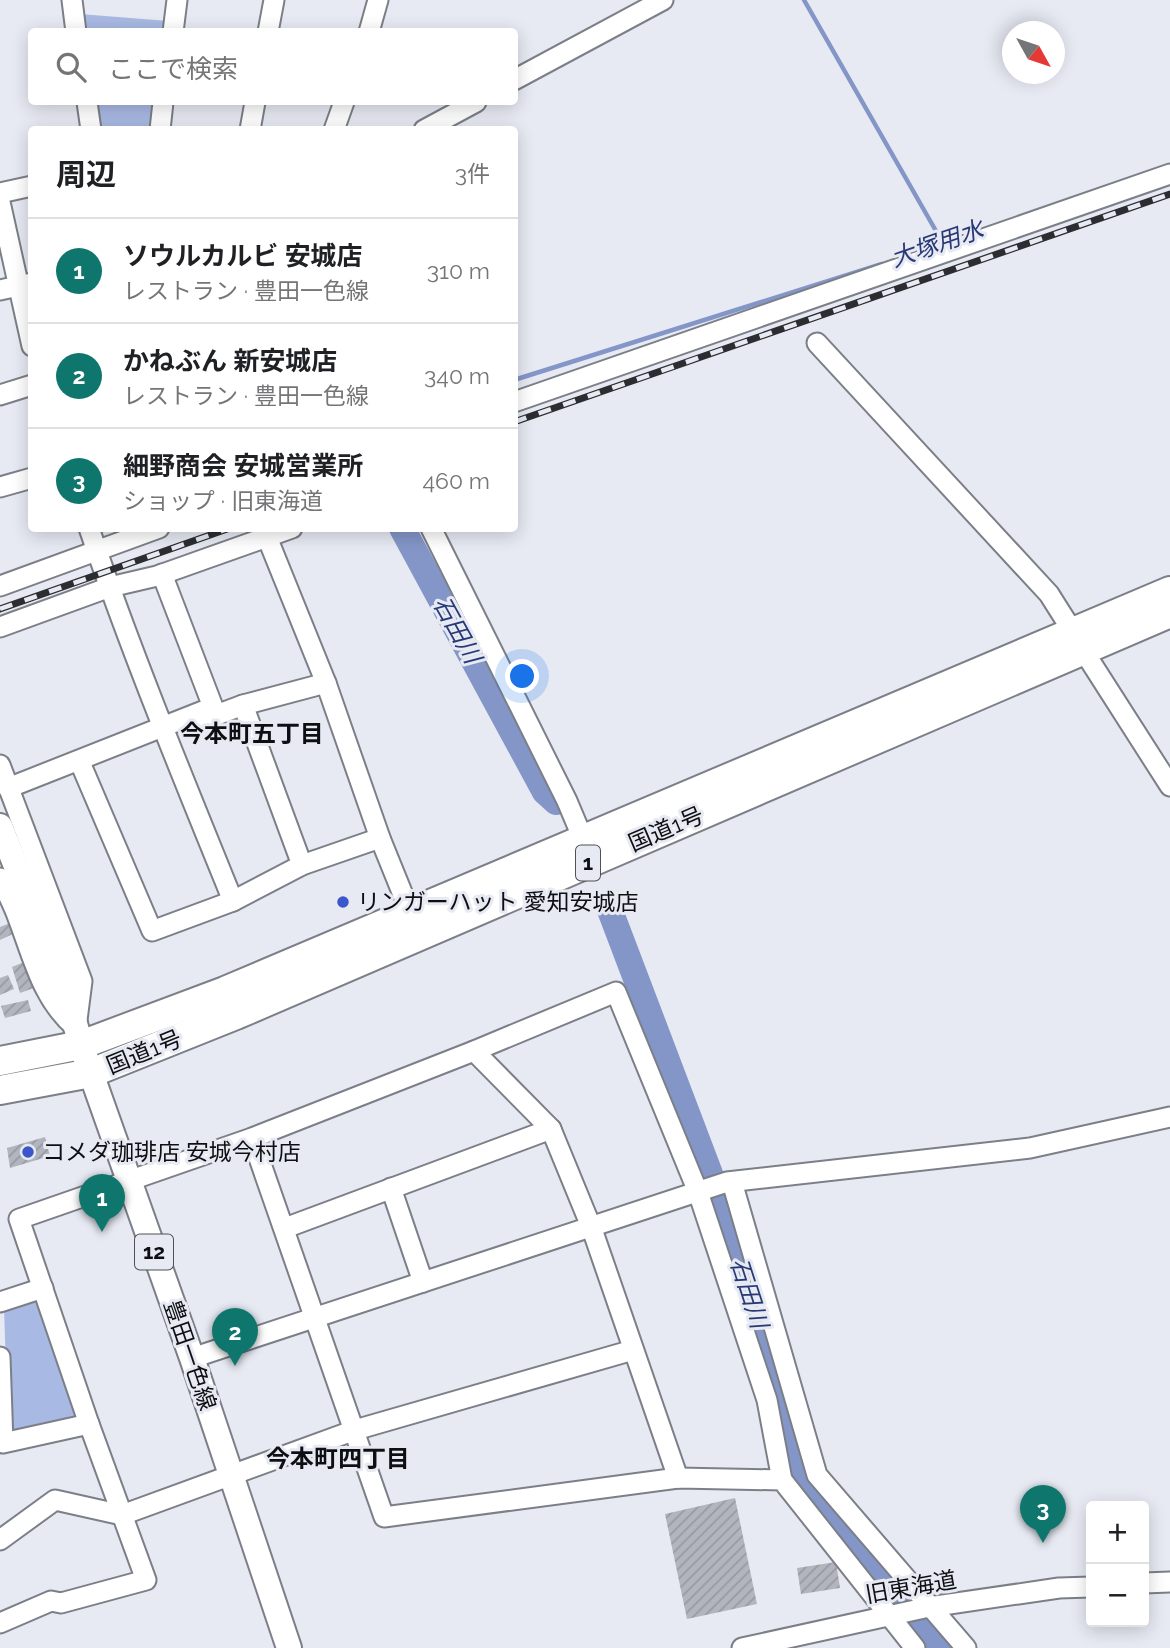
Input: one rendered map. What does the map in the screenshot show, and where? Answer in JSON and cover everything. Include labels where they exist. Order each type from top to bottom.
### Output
[{"type":"highway","name":"国道1号","points":[[0,1090],[91,1073],[236,1016],[1078,641],[1170,591]]},
{"type":"highway","name":"国道1号","points":[[0,1061],[225,991],[583,839],[1078,641],[1170,613]]},
{"type":"main road","name":"豊田一色線","points":[[0,826],[6,868],[67,995],[78,1036],[192,1359],[289,1648]]},
{"type":"street","points":[[72,0],[76,28]]},
{"type":"street","points":[[174,28],[177,0]]},
{"type":"street","points":[[269,28],[274,0]]},
{"type":"street","points":[[370,28],[378,0]]},
{"type":"street","points":[[518,78],[663,0]]},
{"type":"street","points":[[87,105],[90,126]]},
{"type":"street","points":[[160,126],[163,105]]},
{"type":"street","points":[[251,126],[254,105]]},
{"type":"street","points":[[335,126],[343,105]]},
{"type":"street","points":[[431,126],[470,105]]},
{"type":"street","points":[[518,401],[1170,174]]},
{"type":"street","points":[[0,193],[28,187]]},
{"type":"street","points":[[0,202],[16,286],[28,331]]},
{"type":"street","points":[[817,343],[1049,594],[1170,786]]},
{"type":"street","points":[[0,395],[28,386]]},
{"type":"street","points":[[0,487],[28,479]]},
{"type":"street","points":[[90,532],[163,731],[233,901]]},
{"type":"street","points":[[0,586],[148,532]]},
{"type":"street","points":[[0,627],[110,587],[162,574],[281,532]]},
{"type":"street","points":[[433,532],[568,801],[583,839]]},
{"type":"street","points":[[267,537],[326,684],[380,838],[410,912]]},
{"type":"street","points":[[10,791],[82,768],[213,707],[162,574]]},
{"type":"street","points":[[10,791],[163,731],[243,705],[326,684]]},
{"type":"street","points":[[243,705],[302,864]]},
{"type":"street","points":[[0,765],[82,981],[78,1036]]},
{"type":"street","points":[[82,768],[152,931],[233,901],[302,864],[380,838]]},
{"type":"street","points":[[0,1623],[51,1601],[61,1603],[146,1580],[19,1219],[128,1179],[253,1138],[616,992],[700,1191],[767,1400],[782,1480],[894,1614],[915,1648]]},
{"type":"street","points":[[474,1051],[551,1129],[592,1229],[678,1478]]},
{"type":"street","points":[[192,1359],[729,1182],[1030,1148],[1170,1117]]},
{"type":"street","points":[[285,1228],[551,1129]]},
{"type":"street","points":[[253,1138],[384,1517],[678,1478],[782,1480]]},
{"type":"street","points":[[729,1182],[817,1475],[926,1607],[966,1648]]},
{"type":"street","points":[[391,1188],[422,1282]]},
{"type":"street","points":[[0,1303],[43,1288]]},
{"type":"street","points":[[0,1540],[55,1500],[122,1515],[355,1430],[634,1350]]},
{"type":"street","points":[[0,1357],[3,1443],[89,1424]]},
{"type":"street","points":[[1149,1583],[1170,1582]]},
{"type":"street","name":"旧東海道","points":[[744,1648],[926,1607],[1059,1588],[1086,1587]]},
{"type":"shaded area","points":[[80,14],[168,21],[167,28],[82,28]]},
{"type":"shaded area","points":[[94,105],[156,105],[153,126],[98,126]]},
{"type":"shaded area","points":[[39,1296],[82,1421],[8,1436],[4,1306]]},
{"type":"building","points":[[10,923],[15,933],[0,940],[0,927]]},
{"type":"building","points":[[24,962],[34,988],[20,993],[12,967]]},
{"type":"building","points":[[8,975],[14,989],[0,995],[0,978]]},
{"type":"building","points":[[28,1000],[31,1011],[5,1018],[1,1006]]},
{"type":"building","name":"コメダ珈琲店 安城今村店","points":[[45,1137],[50,1156],[10,1168],[7,1148]]},
{"type":"building","points":[[735,1498],[757,1604],[687,1619],[665,1514]]},
{"type":"building","points":[[836,1562],[840,1588],[801,1594],[797,1568]]},
{"type":"waterway","name":"大塚用水","points":[[804,0],[944,245]]},
{"type":"waterway","name":"大塚用水","points":[[518,379],[882,264]]},
{"type":"waterway","name":"石田川","points":[[404,532],[545,792],[556,802]]},
{"type":"waterway","name":"石田川","points":[[608,905],[709,1171],[751,1294],[791,1452],[800,1477],[892,1592],[942,1648]]},
{"type":"railway","points":[[518,421],[1170,194]]},
{"type":"railway","points":[[0,609],[219,532]]},
{"type":"place","name":"リンガーハット 愛知安城店","points":[[343,902]]},
{"type":"place","name":"コメダ珈琲店 安城今村店","points":[[28,1152]]},
{"type":"place","name":"ソウルカルビ 安城店","points":[[102,1232]]},
{"type":"place","name":"かねぶん 新安城店","points":[[235,1366]]},
{"type":"place","name":"細野商会 安城営業所","points":[[1043,1543]]},
{"type":"district","name":"今本町五丁目","points":[[252,734]]},
{"type":"district","name":"今本町四丁目","points":[[338,1459]]}]
